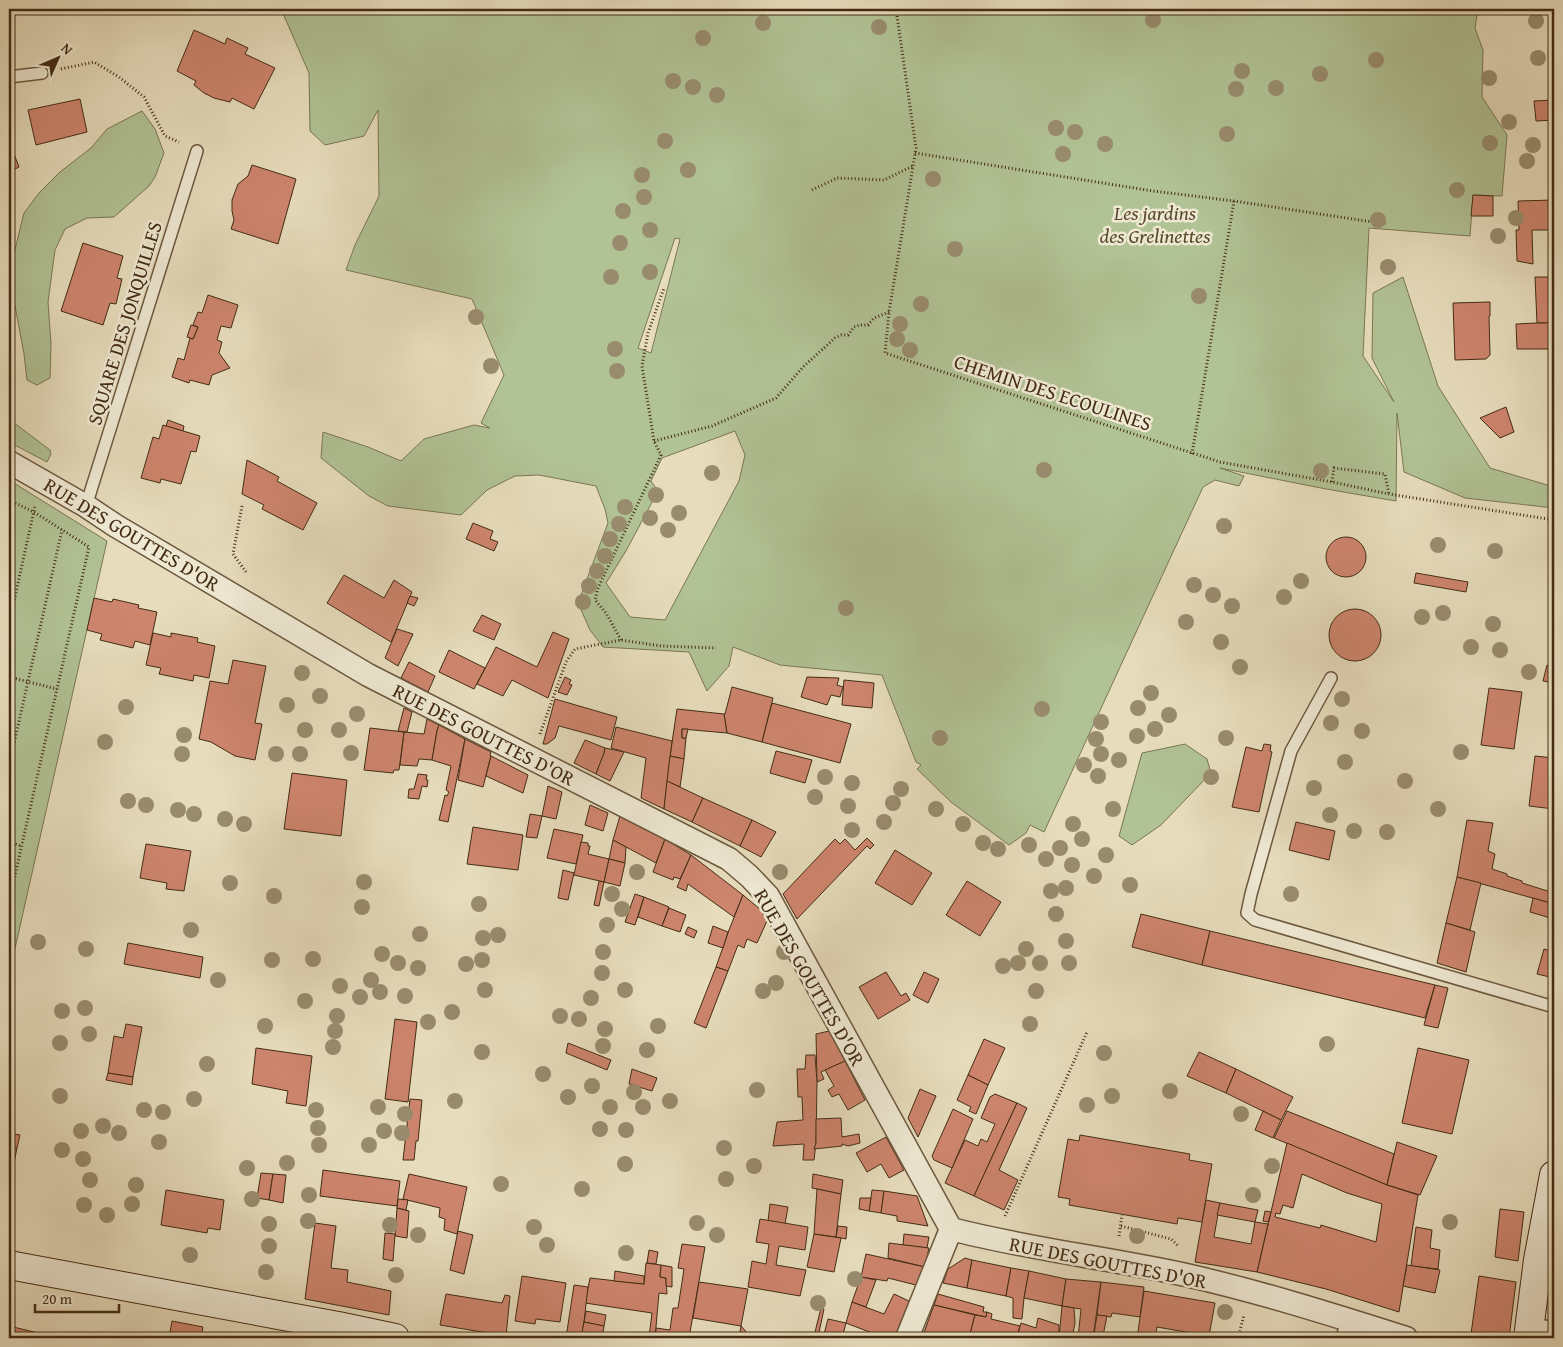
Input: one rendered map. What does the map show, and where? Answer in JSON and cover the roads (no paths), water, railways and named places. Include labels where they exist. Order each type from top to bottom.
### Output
[{"type":"main road","points":[[1537,1333],[1538,1260],[1554,1175]]},
{"type":"main road","points":[[9,1265],[337,1332],[395,1338]]},
{"type":"street","name":"RUE DES GOUTTES D'OR","points":[[9,462],[368,675],[729,859],[768,896],[951,1229],[992,1240],[1186,1275],[1246,1290],[1345,1329],[1406,1338]]},
{"type":"street","points":[[907,1338],[951,1229]]},
{"type":"lane","points":[[9,77],[42,73]]},
{"type":"lane","name":"SQUARE DES JONQUILLES","points":[[86,506],[197,151]]},
{"type":"lane","points":[[1331,678],[1291,751],[1251,894],[1248,913],[1255,920],[1554,1007]]},
{"type":"park label","name":"Les jardins des Grelinettes","points":[[1155,224]]}]
